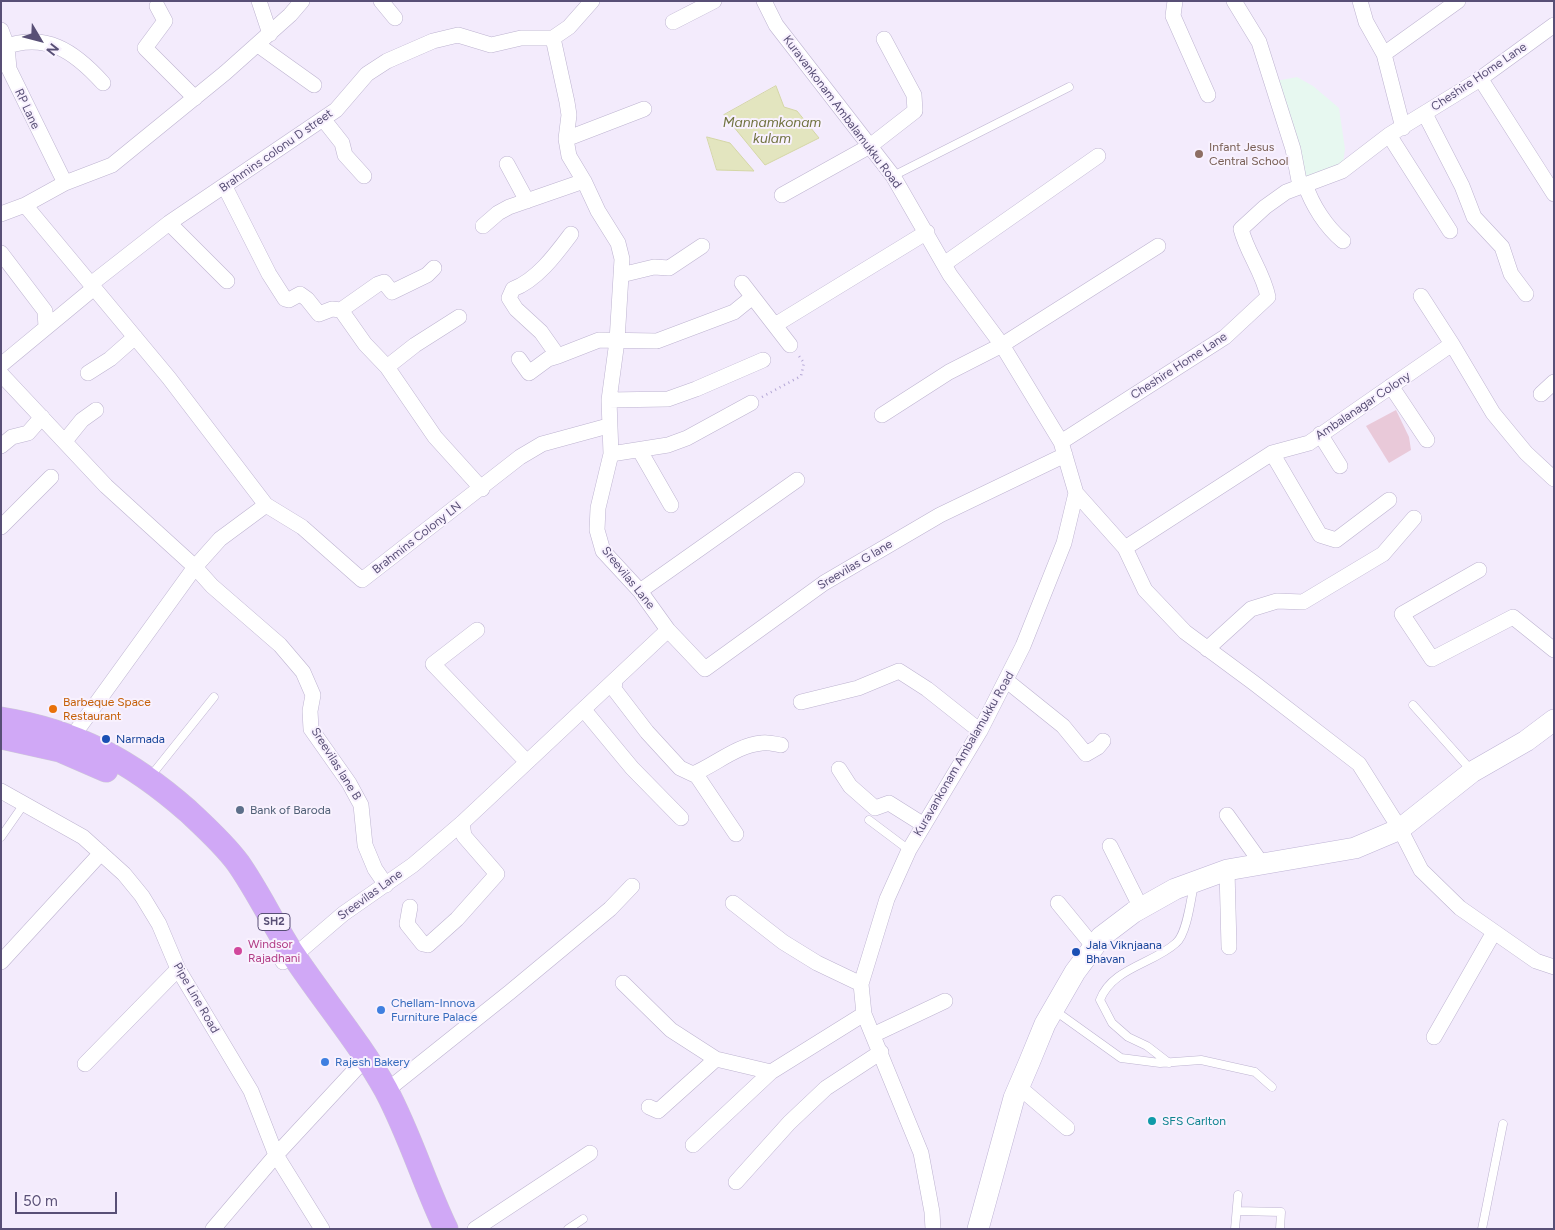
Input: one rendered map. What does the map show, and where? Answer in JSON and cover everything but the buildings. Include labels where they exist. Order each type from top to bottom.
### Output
[{"type":"main road","name":"SH2","points":[[1,719],[48,728],[68,744],[127,764],[201,823],[236,861],[288,959]]},
{"type":"main road","points":[[978,1229],[1019,1086],[1053,1010],[1075,972],[1101,937],[1141,908],[1175,889],[1227,870],[1355,848],[1400,829],[1472,772],[1526,741],[1554,720]]},
{"type":"main road","points":[[1,737],[68,744],[147,796],[181,824],[212,856],[361,1062],[386,1091],[408,1135],[446,1229]]},
{"type":"main road","points":[[361,1062],[430,1229]]},
{"type":"street","points":[[259,1],[270,34]]},
{"type":"street","points":[[1,214],[25,205],[65,183],[112,165],[258,45],[302,1]]},
{"type":"street","points":[[381,1],[395,18]]},
{"type":"street","points":[[554,38],[569,26],[592,1]]},
{"type":"street","points":[[673,22],[714,1]]},
{"type":"street","name":"Kuravankonam Ambalamukku Road","points":[[764,1],[776,26],[893,176],[944,264],[1002,345],[1063,448],[1076,493],[1064,543],[1024,646],[980,731],[909,850],[886,899],[861,984],[864,1014],[921,1153],[932,1212],[933,1229]]},
{"type":"street","points":[[1175,1],[1174,16],[1208,95]]},
{"type":"street","points":[[1234,1],[1258,42],[1294,149],[1303,185],[1310,199],[1331,229],[1343,241]]},
{"type":"street","points":[[1360,1],[1366,22],[1384,54],[1403,128]]},
{"type":"street","points":[[1384,54],[1458,1]]},
{"type":"street","points":[[156,3],[165,20],[145,48],[195,98]]},
{"type":"street","name":"Cheshire Home Lane","points":[[1063,448],[1225,337],[1268,297],[1266,284],[1246,247],[1241,229],[1265,206],[1303,185],[1342,171],[1389,135],[1480,78],[1553,26]]},
{"type":"street","name":"RP Lane","points":[[1,30],[9,69],[65,183]]},
{"type":"street","name":"Brahmins colonu D street","points":[[1,365],[168,223],[225,187],[336,110],[368,74],[402,53],[433,41],[458,35],[491,44],[521,38],[554,38]]},
{"type":"street","name":"Sreevilas Lane","points":[[288,959],[343,914],[386,885],[462,823],[668,630],[640,591],[603,550],[597,530],[598,508],[612,454],[608,426],[609,400],[617,342],[622,259],[618,243],[598,211],[584,181],[569,156],[566,139],[569,115],[554,38]]},
{"type":"street","points":[[782,195],[870,146],[915,111],[914,95],[884,39]]},
{"type":"street","points":[[4,47],[44,41],[84,63],[103,83]]},
{"type":"street","points":[[258,45],[314,85]]},
{"type":"street","points":[[1480,78],[1554,194]]},
{"type":"street","points":[[566,139],[644,109]]},
{"type":"street","points":[[1425,114],[1462,186],[1474,216],[1502,247],[1511,274],[1526,294]]},
{"type":"street","points":[[323,119],[342,142],[345,155],[364,176]]},
{"type":"street","points":[[1389,135],[1450,231]]},
{"type":"street","points":[[944,264],[1098,156]]},
{"type":"street","points":[[507,164],[527,201]]},
{"type":"street","points":[[483,226],[498,213],[584,181]]},
{"type":"street","points":[[225,187],[269,274],[285,299],[289,300],[300,294],[307,299],[319,314],[332,309],[340,310],[378,284],[384,282],[392,292],[427,275],[434,268]]},
{"type":"street","points":[[25,205],[135,337],[266,505],[220,539],[195,567],[68,744]]},
{"type":"street","points":[[168,223],[227,281]]},
{"type":"street","points":[[775,324],[927,232]]},
{"type":"street","points":[[558,356],[541,332],[516,309],[509,298],[512,290],[523,286],[555,255],[571,234]]},
{"type":"street","points":[[621,275],[654,267],[669,268],[702,246]]},
{"type":"street","points":[[882,415],[949,372],[1002,345],[1158,246]]},
{"type":"street","points":[[1,253],[45,311],[46,327]]},
{"type":"street","points":[[742,283],[790,345]]},
{"type":"street","points":[[1421,296],[1493,413],[1526,453],[1554,479]]},
{"type":"street","points":[[518,358],[529,373],[548,359],[599,340],[617,342],[658,341],[734,312],[750,300]]},
{"type":"street","points":[[340,310],[365,344],[387,367],[435,438],[482,489]]},
{"type":"street","points":[[387,367],[415,345],[459,317]]},
{"type":"street","points":[[88,373],[110,359],[135,337]]},
{"type":"street","name":"Ambalanagar Colony","points":[[1125,548],[1272,453],[1309,443],[1452,344]]},
{"type":"street","points":[[609,400],[668,399],[763,360]]},
{"type":"street","name":"Sreevilas lane B","points":[[1,374],[106,486],[195,567],[212,586],[280,645],[303,672],[313,695],[310,711],[311,728],[349,783],[361,805],[365,845],[375,869],[386,885]]},
{"type":"street","points":[[1541,394],[1554,382]]},
{"type":"street","points":[[1391,386],[1427,440]]},
{"type":"street","points":[[612,454],[668,445],[687,438],[751,403]]},
{"type":"street","points":[[65,441],[82,420],[96,410]]},
{"type":"street","points":[[1,446],[12,437],[28,433],[42,416]]},
{"type":"street","name":"Brahmins Colony LN","points":[[266,505],[302,527],[362,580],[482,489],[520,457],[542,444],[608,426]]},
{"type":"street","points":[[1320,434],[1340,466]]},
{"type":"street","name":"Sreevilas G lane","points":[[668,630],[705,669],[824,583],[940,515],[1063,448]]},
{"type":"street","points":[[640,451],[671,505]]},
{"type":"street","points":[[1272,453],[1320,535],[1336,540],[1389,500]]},
{"type":"street","points":[[1,527],[51,477]]},
{"type":"street","points":[[640,591],[797,480]]},
{"type":"street","points":[[1076,493],[1125,548],[1144,590],[1184,632],[1359,764],[1400,829],[1421,870],[1460,908],[1536,961],[1554,967]]},
{"type":"street","points":[[1208,649],[1251,609],[1277,601],[1303,602],[1383,554],[1414,518]]},
{"type":"street","points":[[1479,570],[1402,614],[1432,659],[1513,617],[1554,650]]},
{"type":"street","points":[[476,630],[433,664],[527,762]]},
{"type":"street","points":[[800,702],[858,688],[898,670],[927,689],[980,731]]},
{"type":"street","points":[[615,681],[614,689],[647,732],[680,768],[697,776],[736,834]]},
{"type":"street","points":[[1007,681],[1063,726],[1086,754],[1098,747],[1103,741]]},
{"type":"street","points":[[584,710],[632,768],[681,818]]},
{"type":"street","points":[[694,774],[714,765],[733,753],[761,743],[781,745]]},
{"type":"street","points":[[839,770],[850,786],[875,808],[889,803],[924,826]]},
{"type":"street","name":"Pipe Line Road","points":[[1,791],[83,837],[124,874],[142,896],[159,924],[178,968],[251,1091],[276,1155],[322,1229]]},
{"type":"street","points":[[1227,815],[1262,864]]},
{"type":"street","points":[[410,907],[407,924],[423,944],[428,945],[457,919],[497,874],[464,836],[462,823]]},
{"type":"street","points":[[1110,846],[1141,908]]},
{"type":"street","points":[[1,962],[101,853]]},
{"type":"street","points":[[1227,870],[1229,947]]},
{"type":"street","points":[[386,1091],[610,909],[632,886]]},
{"type":"street","points":[[733,902],[792,948],[817,963],[861,984]]},
{"type":"street","points":[[1058,903],[1094,946]]},
{"type":"street","points":[[1434,1037],[1494,932]]},
{"type":"street","points":[[85,1064],[178,968]]},
{"type":"street","points":[[623,983],[671,1030],[716,1059],[771,1072]]},
{"type":"street","points":[[873,1035],[945,1001]]},
{"type":"street","points":[[692,1145],[771,1072],[864,1014]]},
{"type":"street","points":[[736,1182],[789,1123],[826,1088],[881,1052]]},
{"type":"street","points":[[649,1107],[658,1111],[716,1059]]},
{"type":"street","points":[[213,1229],[276,1155],[361,1062]]},
{"type":"street","points":[[1019,1086],[1066,1128]]},
{"type":"street","points":[[475,1229],[590,1153]]},
{"type":"lane","points":[[893,176],[1069,87]]},
{"type":"lane","points":[[148,779],[214,698]]},
{"type":"lane","points":[[1412,705],[1472,772]]},
{"type":"lane","points":[[1,837],[24,804]]},
{"type":"lane","points":[[869,820],[909,850]]},
{"type":"lane","points":[[1169,1063],[1147,1046],[1128,1037],[1112,1023],[1100,1000],[1105,987],[1178,942],[1186,921],[1194,882]]},
{"type":"lane","points":[[1053,1010],[1121,1058],[1169,1063],[1201,1060],[1255,1072],[1272,1087]]},
{"type":"lane","points":[[1482,1229],[1502,1124]]},
{"type":"lane","points":[[1235,1229],[1238,1195]]},
{"type":"lane","points":[[1237,1211],[1281,1212],[1280,1229]]},
{"type":"lane","points":[[568,1229],[583,1219]]},
{"type":"path","points":[[751,403],[801,376],[804,363],[790,345]]},
{"type":"shaded area","points":[[1297,77],[1313,86],[1339,108],[1345,149],[1341,178],[1305,185],[1271,82]]},
{"type":"shaded area","points":[[1396,410],[1409,437],[1411,450],[1389,463],[1366,426]]},
{"type":"water","name":"Mannamkonam kulam","points":[[776,86],[784,107],[797,111],[819,138],[765,165],[724,115]]},
{"type":"water","points":[[707,137],[730,143],[754,171],[717,170]]},
{"type":"place","name":"Infant Jesus Central School","points":[[1199,154]]},
{"type":"place","name":"Barbeque Space Restaurant","points":[[53,709]]},
{"type":"place","name":"Narmada","points":[[106,739]]},
{"type":"place","name":"Bank of Baroda","points":[[240,810]]},
{"type":"place","name":"Windsor Rajadhani","points":[[238,951]]},
{"type":"place","name":"Jala Viknjaana Bhavan","points":[[1076,952]]},
{"type":"place","name":"Chellam-Innova Furniture Palace","points":[[381,1010]]},
{"type":"place","name":"Rajesh Bakery","points":[[325,1062]]},
{"type":"place","name":"SFS Carlton","points":[[1152,1121]]}]
